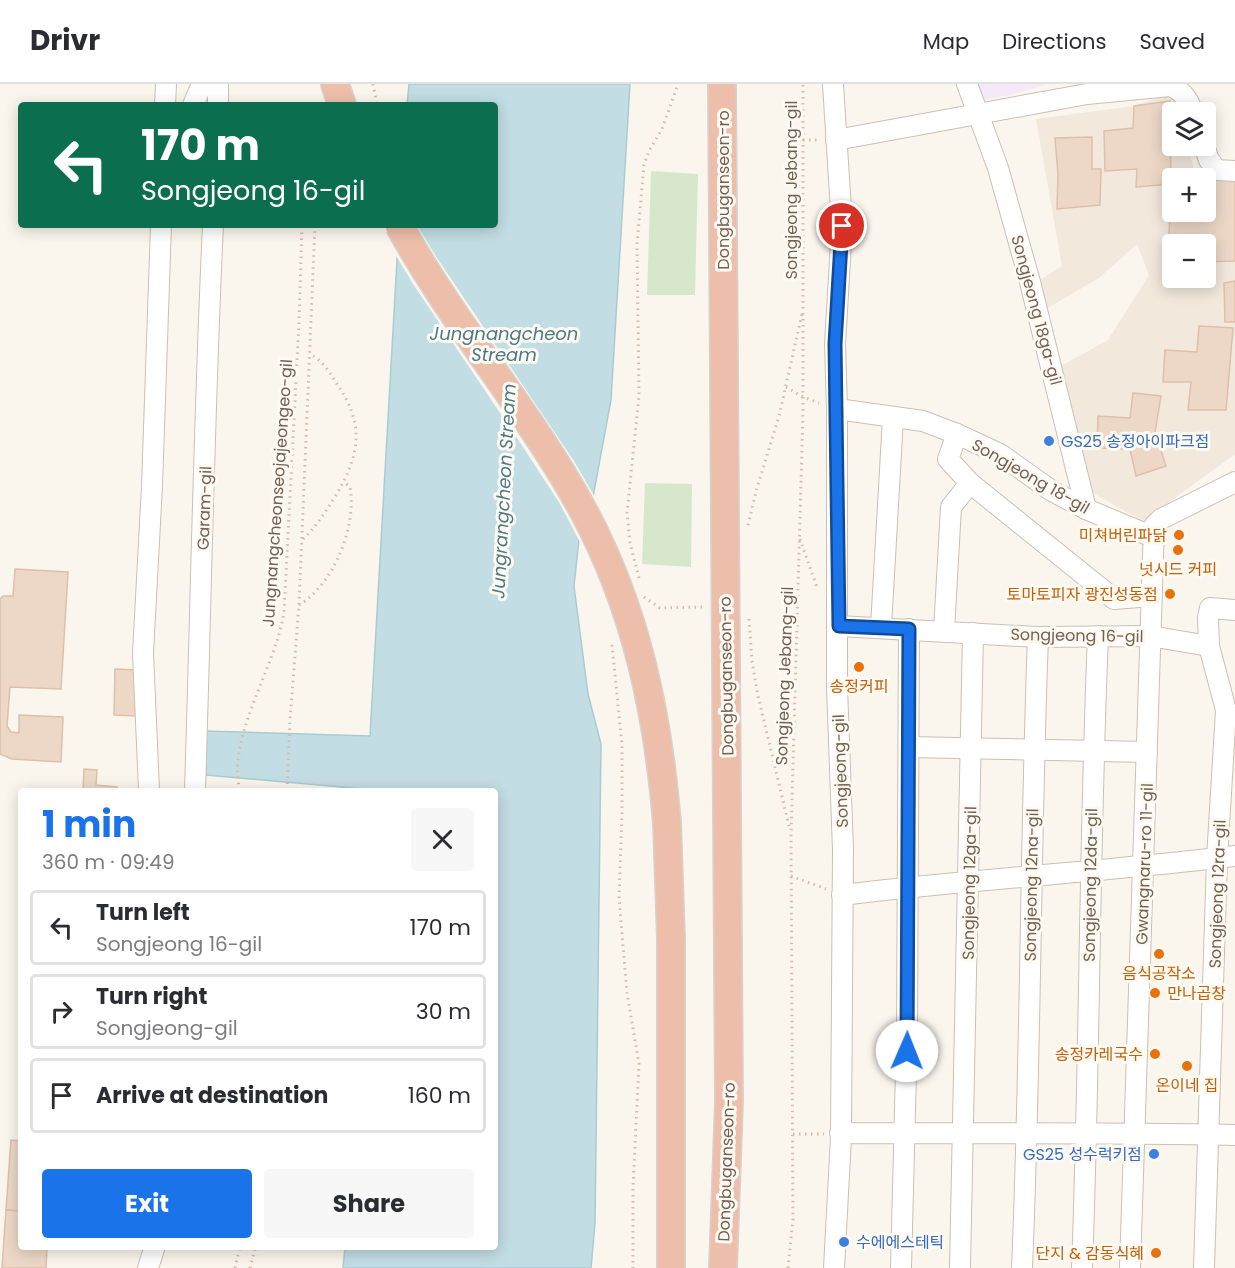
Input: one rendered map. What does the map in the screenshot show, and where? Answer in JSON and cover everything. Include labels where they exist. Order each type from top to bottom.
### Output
[{"type":"highway","points":[[335,84],[341,102]]},
{"type":"highway","name":"Dongbuganseon-ro","points":[[722,84],[729,1101],[723,1268]]},
{"type":"highway","points":[[401,228],[454,313],[561,471],[584,511],[630,619],[642,659],[660,751],[667,824],[670,939],[671,1268]]},
{"type":"street","points":[[165,102],[166,84]]},
{"type":"street","points":[[194,102],[202,84]]},
{"type":"street","points":[[218,84],[218,102]]},
{"type":"street","points":[[833,84],[836,140],[1087,94],[1170,86],[1180,90],[1189,102]]},
{"type":"street","name":"Songjeong 18ga-gil","points":[[967,84],[998,168],[1030,282],[1086,509]]},
{"type":"street","name":"Songjeong-gil","points":[[834,1268],[840,1133],[843,850],[837,687],[839,626],[835,344],[842,226],[836,140]]},
{"type":"street","points":[[1208,156],[1217,170],[1231,171]]},
{"type":"street","points":[[149,788],[143,653],[152,486],[161,228]]},
{"type":"street","name":"Garam-gil","points":[[195,788],[206,460],[207,352],[213,228]]},
{"type":"street","name":"Songjeong 18-gil","points":[[837,409],[893,418],[923,420],[1000,454],[1052,491],[1086,509],[1153,537]]},
{"type":"street","points":[[880,627],[893,418]]},
{"type":"street","points":[[957,434],[948,459],[970,483],[1114,599],[1151,596]]},
{"type":"street","points":[[1153,537],[1154,526],[1161,519],[1235,482]]},
{"type":"street","points":[[944,631],[951,507],[970,483]]},
{"type":"street","name":"Gwangnaru-ro 11-gil","points":[[1130,1268],[1153,537]]},
{"type":"street","name":"Songjeong 12ra-gil","points":[[1204,1268],[1208,1135],[1226,857],[1226,710],[1209,646],[1208,618],[1210,608],[1235,610]]},
{"type":"street","name":"Songjeong 16-gil","points":[[839,626],[1038,637],[1150,636],[1209,646]]},
{"type":"street","points":[[901,1268],[905,1134],[909,629]]},
{"type":"street","name":"Songjeong 12ga-gil","points":[[960,1268],[973,633]]},
{"type":"street","name":"Songjeong 12da-gil","points":[[1082,1268],[1087,1133],[1093,750],[1098,636]]},
{"type":"street","name":"Songjeong 12na-gil","points":[[1022,1268],[1028,1134],[1030,877],[1038,637]]},
{"type":"street","points":[[909,747],[1148,752]]},
{"type":"street","points":[[842,895],[908,887],[1144,868],[1226,857]]},
{"type":"street","points":[[840,1133],[1134,1132],[1235,1136]]},
{"type":"street","points":[[148,1268],[154,1250]]},
{"type":"path","points":[[373,84],[376,102]]},
{"type":"path","points":[[639,579],[630,543],[627,513],[639,396],[637,244],[644,165],[662,129],[678,84]]},
{"type":"path","name":"Songjeong Jebang-gil","points":[[788,1268],[793,1220],[791,835],[803,398],[803,84]]},
{"type":"path","name":"Jungnangcheonseojajeongeo-gil","points":[[239,788],[237,779],[242,741],[278,642],[284,612],[302,228]]},
{"type":"path","points":[[287,788],[299,605],[315,228]]},
{"type":"path","points":[[747,528],[786,387],[803,308]]},
{"type":"path","points":[[302,541],[314,529],[344,482],[353,464],[357,436],[346,396],[315,356],[309,354]]},
{"type":"path","points":[[786,387],[803,398],[837,409]]},
{"type":"path","points":[[299,605],[307,601],[319,588],[344,545],[351,518],[352,497],[350,487],[344,482]]},
{"type":"path","points":[[800,538],[819,593]]},
{"type":"path","points":[[643,596],[660,608],[703,606]]},
{"type":"path","points":[[749,615],[752,661],[758,696],[791,835]]},
{"type":"path","points":[[611,635],[622,745],[619,898],[627,993],[639,1064],[633,1187],[633,1268]]},
{"type":"path","points":[[791,876],[842,895]]},
{"type":"path","points":[[793,1134],[840,1133]]},
{"type":"path","points":[[235,1268],[239,1250]]},
{"type":"path","points":[[250,1268],[255,1250]]},
{"type":"shaded area","points":[[975,84],[1049,84],[1010,95],[985,99],[980,96]]},
{"type":"shaded area","points":[[1167,94],[1181,101],[1162,102],[1162,156],[1191,156],[1193,168],[1162,168],[1162,222],[1216,222],[1216,176],[1235,175],[1235,454],[1143,521],[1091,492],[1061,366],[1108,340],[1149,275],[1137,244],[1099,278],[1046,309],[1035,283],[1062,266],[1036,119],[1134,106]]},
{"type":"green space","points":[[651,171],[698,174],[695,295],[647,295]]},
{"type":"green space","points":[[645,483],[692,484],[691,567],[642,564]]},
{"type":"water","name":"Jungnangcheon Stream","points":[[409,84],[630,84],[611,400],[593,497],[579,540],[574,586],[588,694],[601,744],[595,1223],[591,1268],[343,1268],[345,1250],[498,1250],[498,788],[353,788],[206,775],[205,731],[370,736],[399,228],[498,228],[498,102],[407,102]]},
{"type":"pier","points":[[396,228],[419,228],[574,461],[596,499],[582,546],[560,504],[395,254]]},
{"type":"building","points":[[1162,102],[1162,156],[1171,156],[1171,168],[1162,168],[1162,185],[1136,187],[1137,169],[1105,171],[1104,131],[1133,128],[1134,106]]},
{"type":"building","points":[[1092,137],[1092,169],[1101,169],[1100,205],[1057,209],[1058,174],[1055,138]]},
{"type":"building","points":[[1235,176],[1235,261],[1216,262],[1216,234],[1169,234],[1169,222],[1216,222],[1216,179]]},
{"type":"building","points":[[1235,281],[1235,322],[1225,322],[1224,283]]},
{"type":"building","points":[[1199,326],[1233,328],[1226,410],[1188,410],[1191,382],[1163,382],[1165,350],[1197,352]]},
{"type":"building","points":[[1133,393],[1161,396],[1155,432],[1166,466],[1136,476],[1130,449],[1097,448],[1098,416],[1130,418]]},
{"type":"building","points":[[15,569],[68,572],[61,689],[10,687],[7,726],[11,732],[19,733],[19,715],[63,717],[61,762],[12,759],[0,754],[0,599],[3,596],[13,596]]},
{"type":"building","points":[[115,669],[138,670],[136,716],[114,715]]},
{"type":"building","points":[[84,769],[97,770],[96,785],[117,787],[117,788],[83,788]]},
{"type":"building","points":[[11,1140],[18,1141],[18,1211],[6,1210]]},
{"type":"building","points":[[6,1210],[18,1211],[18,1250],[47,1250],[46,1268],[2,1268]]},
{"type":"place","name":"GS25 송정아이파크점","points":[[1049,441]]},
{"type":"place","name":"미쳐버린파닭","points":[[1179,535]]},
{"type":"place","name":"넛시드 커피","points":[[1178,550]]},
{"type":"place","name":"토마토피자 광진성동점","points":[[1170,594]]},
{"type":"place","name":"송정커피","points":[[859,667]]},
{"type":"place","name":"음식공작소","points":[[1159,954]]},
{"type":"place","name":"만나곱창","points":[[1155,993]]},
{"type":"place","name":"송정카레국수","points":[[1155,1054]]},
{"type":"place","name":"온이네 집","points":[[1187,1066]]},
{"type":"place","name":"GS25 성수럭키점","points":[[1154,1154]]},
{"type":"place","name":"수에에스테틱","points":[[844,1242]]},
{"type":"place","name":"단지 & 감동식혜","points":[[1156,1253]]},
{"type":"route","points":[[842,226],[835,344],[839,626],[909,629],[907,1051]]},
{"type":"water label","name":"Jungrangcheon Stream","points":[[504,491]]}]
